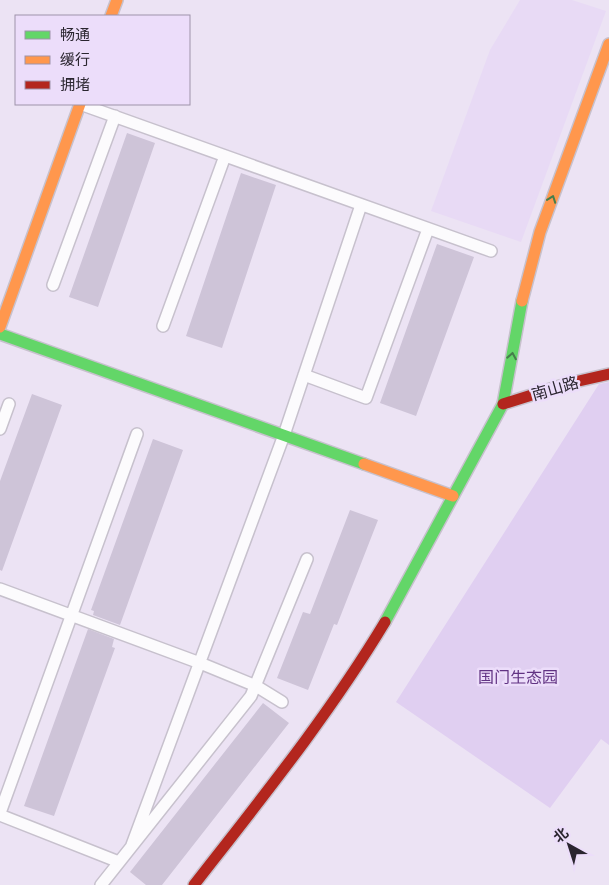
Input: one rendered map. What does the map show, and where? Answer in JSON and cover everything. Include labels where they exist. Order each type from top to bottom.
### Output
[{"type":"street","points":[[111,15],[117,0]]},
{"type":"street","points":[[194,885],[305,742],[358,668],[394,608],[502,404],[521,306],[540,232],[609,44]]},
{"type":"street","points":[[0,327],[80,105]]},
{"type":"street","points":[[0,334],[453,496]]},
{"type":"street","name":"南山路","points":[[502,404],[570,383],[609,374]]},
{"type":"lane","points":[[83,105],[492,251]]},
{"type":"lane","points":[[53,286],[116,116]]},
{"type":"lane","points":[[163,326],[225,156]]},
{"type":"lane","points":[[132,845],[284,435],[361,205]]},
{"type":"lane","points":[[304,375],[366,398],[428,229]]},
{"type":"lane","points":[[0,429],[9,404]]},
{"type":"lane","points":[[119,862],[0,814],[137,434]]},
{"type":"lane","points":[[101,885],[251,696],[307,560]]},
{"type":"lane","points":[[0,589],[200,663],[256,686],[282,702]]},
{"type":"shaded area","points":[[520,0],[572,0],[606,11],[521,242],[431,211],[490,50]]},
{"type":"green space","name":"国门生态园","points":[[609,382],[609,745],[601,739],[550,808],[396,702],[599,384]]},
{"type":"building","points":[[127,133],[155,143],[98,307],[69,297]]},
{"type":"building","points":[[241,173],[276,185],[222,348],[186,336]]},
{"type":"building","points":[[437,244],[474,257],[416,416],[380,403]]},
{"type":"building","points":[[32,394],[62,405],[2,571],[0,570],[0,481]]},
{"type":"building","points":[[153,439],[183,450],[120,625],[93,615],[94,611],[91,610]]},
{"type":"building","points":[[350,510],[378,520],[337,625],[334,624],[308,690],[277,678],[303,612],[310,614]]},
{"type":"building","points":[[88,629],[114,639],[112,647],[115,648],[54,816],[24,806]]},
{"type":"building","points":[[263,703],[289,723],[162,885],[146,885],[130,872]]},
{"type":"traffic: fast","points":[[385,622],[503,404],[522,301]]},
{"type":"traffic: fast","points":[[0,334],[364,464]]},
{"type":"traffic: slow","points":[[111,15],[117,0]]},
{"type":"traffic: slow","points":[[522,301],[540,232],[609,44]]},
{"type":"traffic: slow","points":[[0,327],[80,105]]},
{"type":"traffic: slow","points":[[364,464],[453,496]]},
{"type":"traffic: jam","points":[[503,404],[570,383],[609,374]]},
{"type":"traffic: jam","points":[[194,885],[318,723],[385,622]]}]
